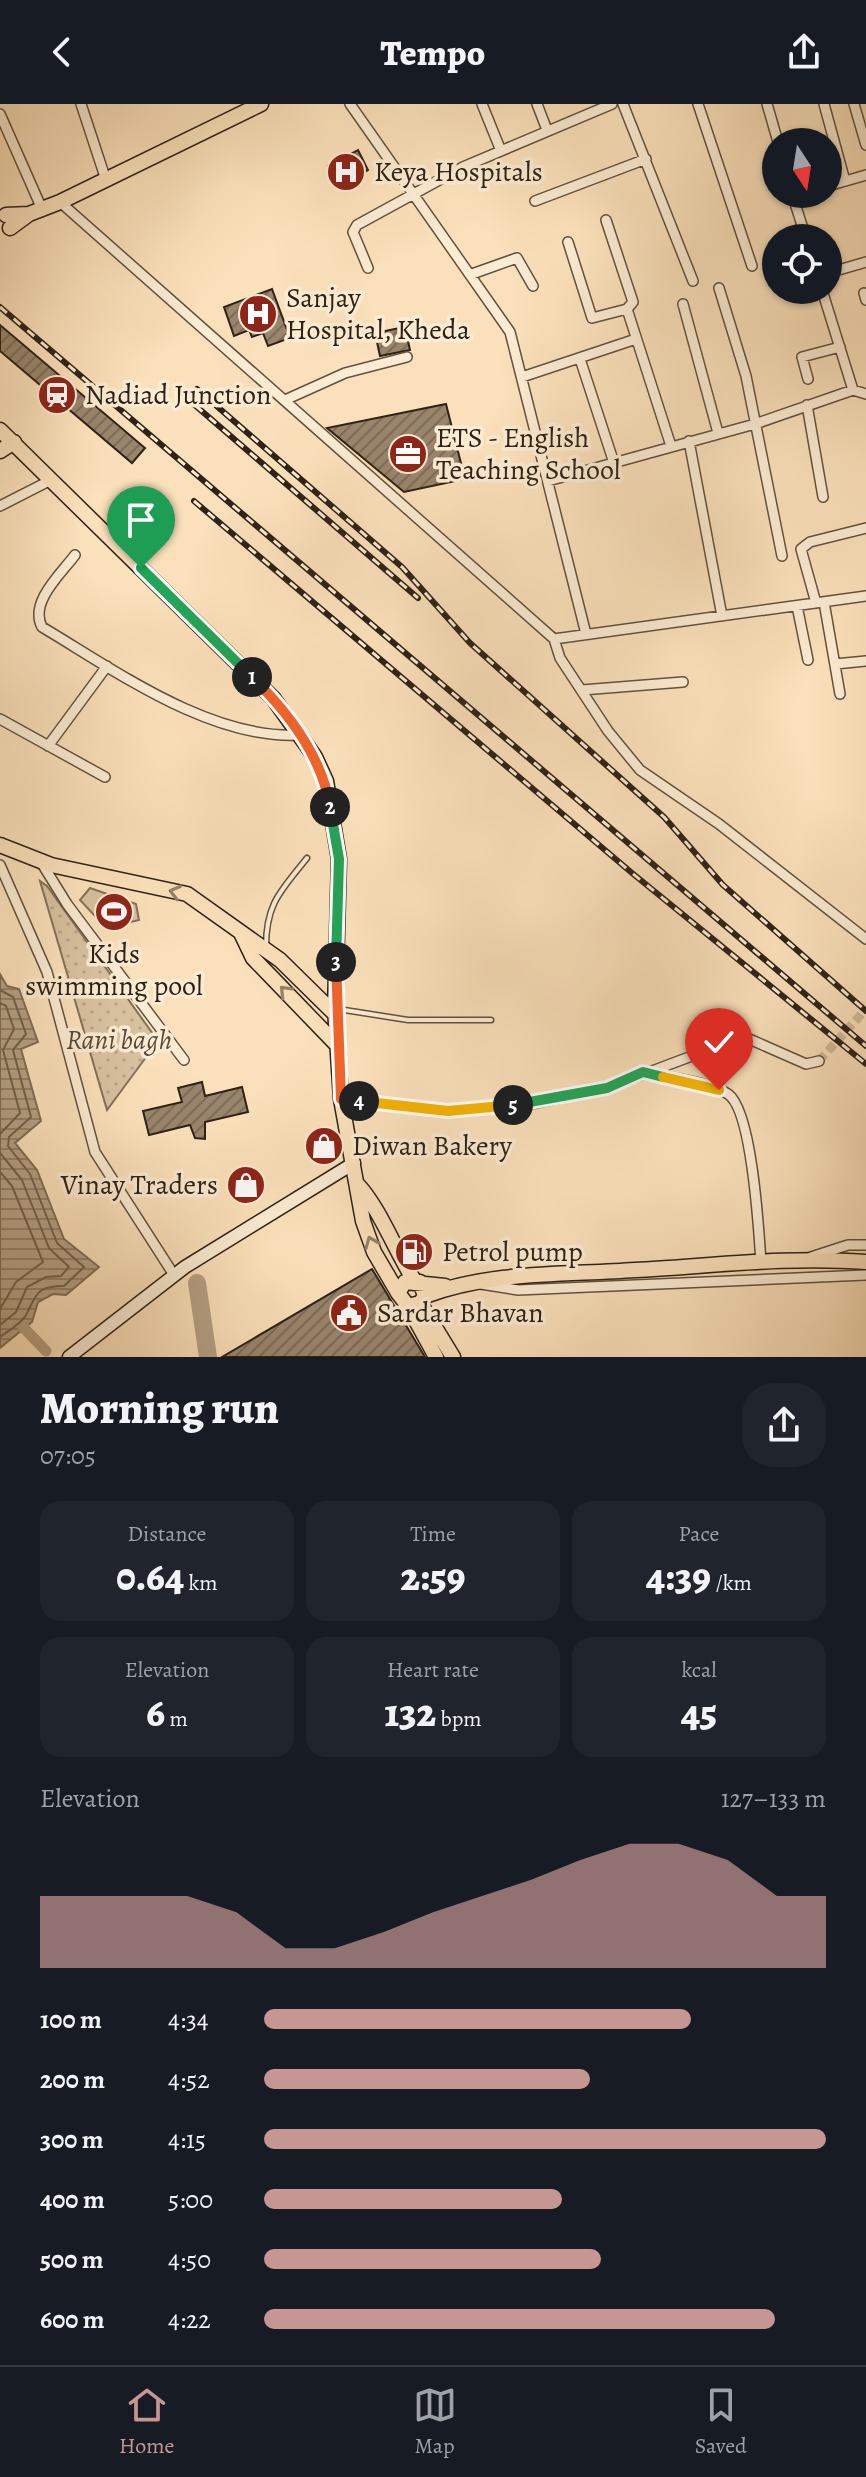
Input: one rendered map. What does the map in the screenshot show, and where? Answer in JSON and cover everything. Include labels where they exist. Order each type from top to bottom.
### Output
[{"type":"main road","points":[[8,222],[60,202],[261,104]]},
{"type":"main road","points":[[0,430],[273,698],[315,757],[326,781],[339,859],[335,1012],[341,1099],[358,1185],[358,1204],[366,1231],[414,1293],[453,1357]]},
{"type":"main road","points":[[0,451],[14,442]]},
{"type":"main road","points":[[0,845],[40,861],[187,894],[266,950],[335,1012]]},
{"type":"main road","points":[[241,932],[253,958],[337,1045]]},
{"type":"main road","points":[[69,1357],[174,1275],[354,1163]]},
{"type":"main road","points":[[414,1293],[473,1283],[800,1260],[859,1262]]},
{"type":"main road","points":[[414,1293],[436,1357]]},
{"type":"street","points":[[81,104],[106,180]]},
{"type":"street","points":[[350,104],[510,332],[586,634]]},
{"type":"street","points":[[482,104],[501,151]]},
{"type":"street","points":[[537,104],[547,130]]},
{"type":"street","points":[[368,268],[354,227],[501,151],[612,104]]},
{"type":"street","points":[[623,104],[693,281]]},
{"type":"street","points":[[698,104],[752,266]]},
{"type":"street","points":[[767,104],[774,128]]},
{"type":"street","points":[[824,104],[845,181]]},
{"type":"street","points":[[854,104],[866,145]]},
{"type":"street","points":[[0,114],[36,211]]},
{"type":"street","points":[[535,201],[646,159]]},
{"type":"street","points":[[842,182],[866,175]]},
{"type":"street","points":[[60,202],[554,639],[560,658],[640,770],[719,824],[866,939]]},
{"type":"street","points":[[568,242],[592,318],[627,309],[633,302],[606,220]]},
{"type":"street","points":[[472,274],[517,258],[533,286]]},
{"type":"street","points":[[842,269],[866,262]]},
{"type":"street","points":[[719,288],[746,376],[782,556]]},
{"type":"street","points":[[683,304],[718,433]]},
{"type":"street","points":[[826,304],[853,390]]},
{"type":"street","points":[[627,309],[671,446]]},
{"type":"street","points":[[522,377],[636,339]]},
{"type":"street","points":[[808,379],[802,357],[840,347]]},
{"type":"street","points":[[285,400],[345,373],[407,357]]},
{"type":"street","points":[[580,359],[614,463]]},
{"type":"street","points":[[548,481],[755,424],[853,390],[866,394]]},
{"type":"street","points":[[807,405],[823,497]]},
{"type":"street","points":[[689,441],[722,616]]},
{"type":"street","points":[[0,506],[51,480]]},
{"type":"street","points":[[840,694],[820,602],[801,549],[810,542],[866,528]]},
{"type":"street","points":[[75,555],[41,600],[40,623],[107,666],[179,706],[276,737],[300,735]]},
{"type":"street","points":[[554,639],[866,596]]},
{"type":"street","points":[[797,606],[808,660]]},
{"type":"street","points":[[835,664],[866,661]]},
{"type":"street","points":[[48,746],[107,666]]},
{"type":"street","points":[[582,690],[683,682]]},
{"type":"street","points":[[0,719],[105,777]]},
{"type":"street","points":[[40,861],[67,904],[184,1060]]},
{"type":"street","points":[[0,865],[47,972],[95,1152],[174,1275]]},
{"type":"street","points":[[738,1037],[806,1064],[819,1061]]},
{"type":"street","points":[[341,1099],[448,1111],[537,1103],[607,1088],[721,1045]]},
{"type":"street","points":[[643,1072],[726,1092],[738,1106],[757,1194],[761,1263]]},
{"type":"street","points":[[800,1260],[848,1245],[866,1245]]},
{"type":"street","points":[[473,1283],[518,1290],[866,1275]]},
{"type":"lane","points":[[266,950],[266,920],[272,902],[307,858]]},
{"type":"lane","points":[[335,1012],[408,1020],[491,1020]]},
{"type":"green space","name":"Rani bagh","points":[[40,881],[47,886],[158,1041],[107,1110]]},
{"type":"green space","name":"Kids swimming pool","points":[[90,888],[136,904],[139,920],[106,928],[80,900]]},
{"type":"water","points":[[0,974],[7,986],[19,989],[38,1042],[21,1049],[41,1121],[15,1143],[37,1170],[64,1239],[99,1267],[66,1295],[53,1294],[38,1302],[32,1322],[0,1348]]},
{"type":"building","points":[[358,150],[368,170],[339,186],[328,166]]},
{"type":"building","points":[[272,289],[290,338],[268,346],[263,333],[252,337],[249,330],[234,336],[224,307]]},
{"type":"building","points":[[0,325],[145,448],[132,463],[0,351]]},
{"type":"building","points":[[405,327],[410,350],[380,356],[375,333]]},
{"type":"building","name":"ETS - English Teaching School","points":[[446,404],[465,479],[404,492],[327,428]]},
{"type":"building","points":[[202,1082],[205,1096],[242,1087],[248,1112],[205,1122],[205,1139],[195,1138],[190,1125],[149,1135],[143,1111],[182,1102],[178,1088]]},
{"type":"building","name":"Sardar Bhavan","points":[[372,1269],[425,1357],[222,1357]]},
{"type":"waterway","points":[[197,1283],[208,1357]]},
{"type":"waterway","points":[[24,1328],[46,1351]]},
{"type":"tunnel","points":[[819,1061],[866,1009]]},
{"type":"tunnel","points":[[721,1045],[738,1037]]},
{"type":"railway","points":[[0,307],[866,1046]]},
{"type":"railway","points":[[197,389],[402,567],[470,643],[664,817],[723,885],[866,1011]]},
{"type":"railway","points":[[182,394],[418,598]]},
{"type":"railway","points":[[194,501],[632,873],[866,1064]]},
{"type":"place","name":"Keya Hospitals","points":[[346,172]]},
{"type":"place","name":"Sanjay Hospital, Kheda","points":[[258,314]]},
{"type":"place","name":"Nadiad Junction","points":[[57,395]]},
{"type":"place","name":"ETS - English Teaching School","points":[[408,454]]},
{"type":"place","name":"Kids swimming pool","points":[[114,912]]},
{"type":"place","name":"Diwan Bakery","points":[[324,1146]]},
{"type":"place","name":"Vinay Traders","points":[[246,1185]]},
{"type":"place","name":"Petrol pump","points":[[414,1252]]},
{"type":"place","name":"Sardar Bhavan","points":[[349,1313]]},
{"type":"route","points":[[141,568],[273,698],[315,757],[326,781],[339,859],[335,1009],[341,1099],[448,1111],[537,1103],[607,1088],[643,1072],[719,1090]]}]
